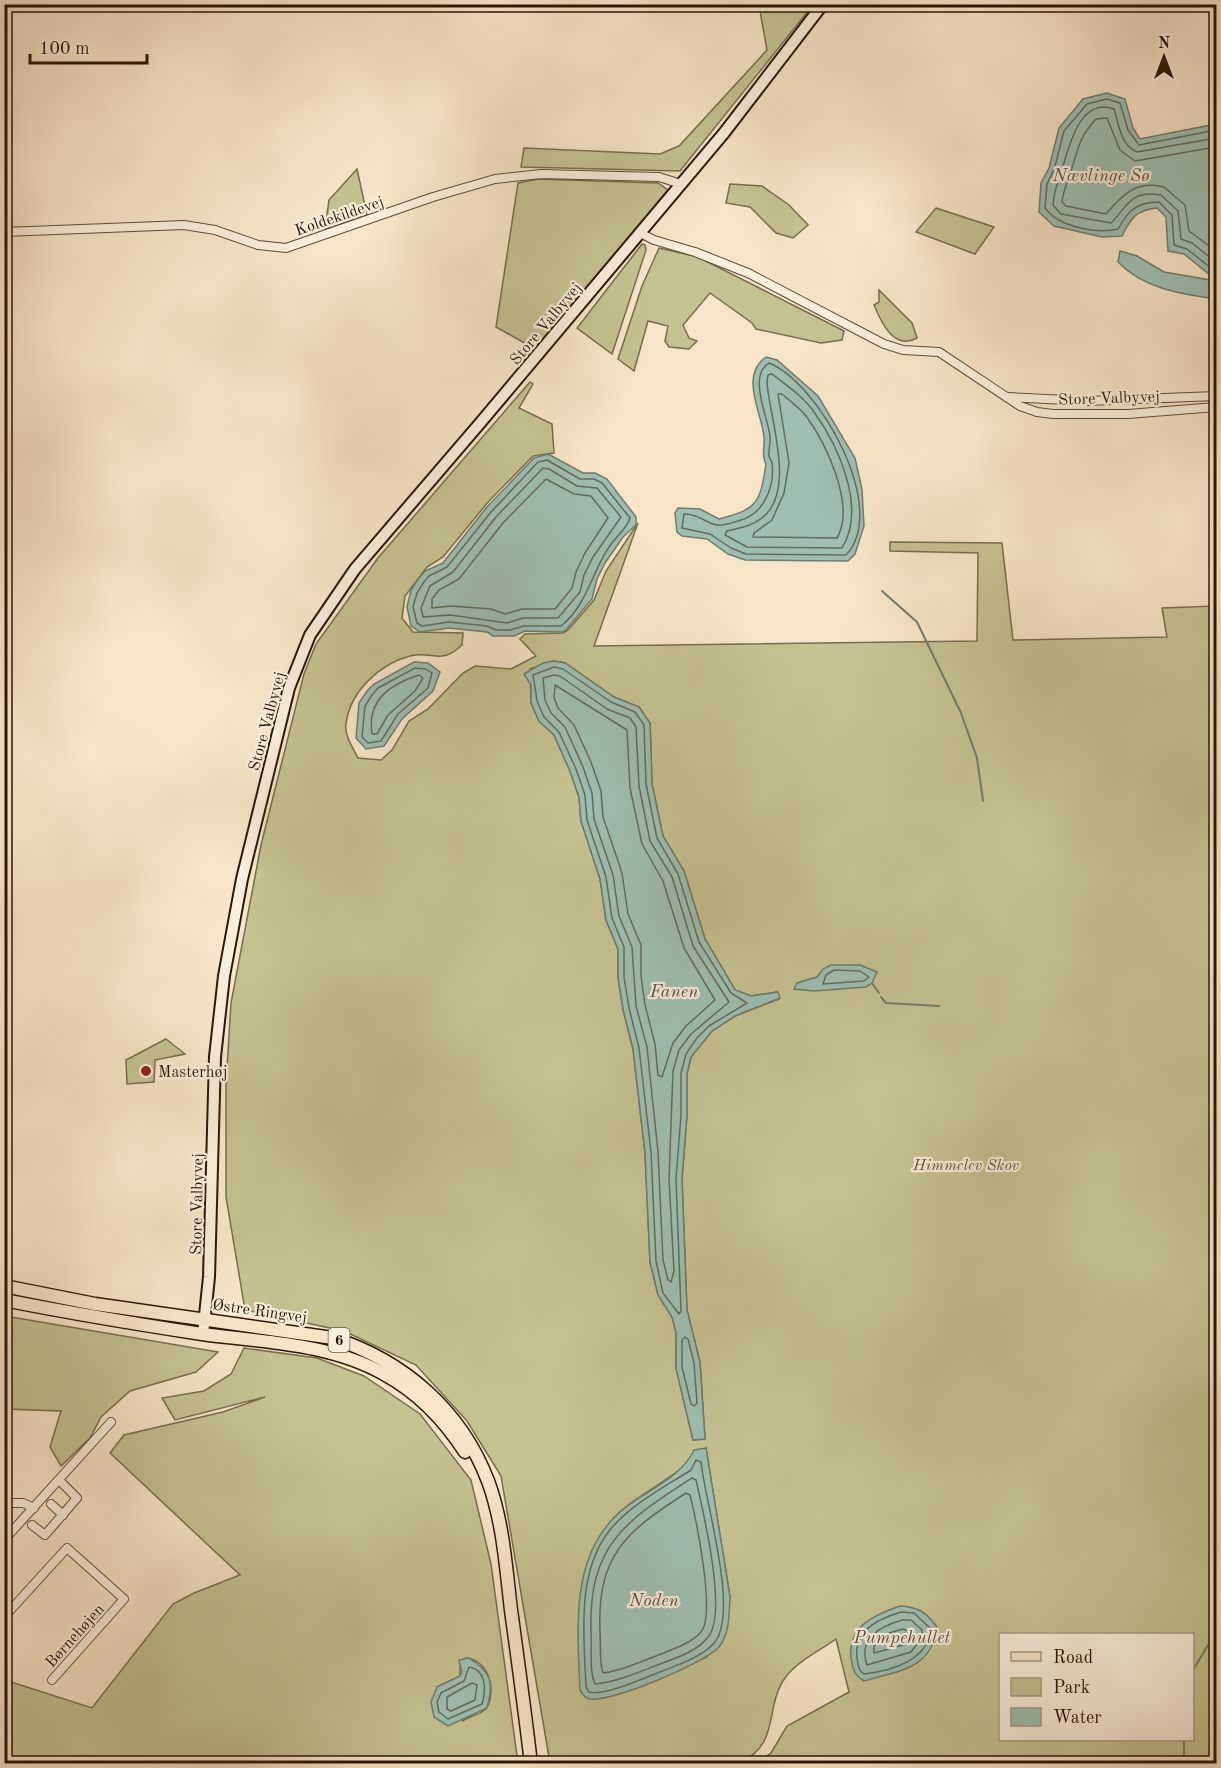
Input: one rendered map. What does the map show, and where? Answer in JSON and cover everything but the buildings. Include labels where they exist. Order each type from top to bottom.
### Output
[{"type":"main road","name":"Østre Ringvej","points":[[4,1286],[95,1304],[333,1338],[361,1347],[387,1360],[436,1399],[456,1423],[488,1481],[497,1515],[531,1764]]},
{"type":"main road","name":"Østre Ringvej","points":[[4,1300],[93,1318],[307,1348],[350,1359],[384,1373],[411,1391],[444,1424],[464,1450],[497,1515]]},
{"type":"street","name":"Store Valbyvej","points":[[203,1334],[209,1277],[215,1057],[224,976],[242,879],[299,658],[327,606],[355,569],[681,184],[823,4]]},
{"type":"street","name":"Koldekildevej","points":[[4,232],[183,225],[215,230],[258,245],[286,248],[433,197],[495,179],[541,174],[658,177],[681,184]]},
{"type":"street","name":"Store Valbyvej","points":[[640,233],[748,273],[884,344],[903,350],[939,352],[1020,406],[1053,414],[1128,414],[1216,407]]},
{"type":"street","name":"Store Valbyvej","points":[[1005,397],[1088,402],[1216,396]]},
{"type":"street","points":[[4,1540],[111,1422]]},
{"type":"street","points":[[32,1525],[45,1535],[77,1498],[59,1480]]},
{"type":"street","points":[[4,1503],[23,1503],[34,1508]]},
{"type":"street","points":[[51,1504],[63,1515]]},
{"type":"street","name":"Børnehøjen","points":[[4,1617],[67,1548],[124,1599],[52,1680]]},
{"type":"green space","points":[[759,5],[813,5],[680,171],[521,167],[524,148],[660,154],[679,146],[767,50]]},
{"type":"green space","points":[[357,169],[367,215],[325,229],[329,200]]},
{"type":"green space","points":[[538,179],[658,183],[668,190],[537,350],[496,327],[518,183]]},
{"type":"green space","points":[[730,184],[762,186],[789,205],[808,225],[793,238],[776,233],[750,207],[726,203]]},
{"type":"green space","points":[[936,208],[994,227],[975,254],[916,232]]},
{"type":"green space","points":[[642,244],[645,245],[646,250],[612,354],[577,328]]},
{"type":"green space","points":[[659,248],[698,257],[844,331],[842,340],[821,343],[756,329],[752,323],[710,293],[683,325],[689,338],[697,341],[689,349],[669,347],[665,341],[668,326],[648,321],[634,371],[618,359],[642,286]]},
{"type":"green space","points":[[879,290],[912,323],[917,338],[902,341],[890,333],[874,305],[879,302]]},
{"type":"green space","name":"Himmelev Skov","points":[[530,382],[533,384],[519,408],[552,424],[554,453],[533,456],[488,502],[443,557],[427,567],[405,596],[402,618],[413,632],[463,633],[462,645],[448,655],[418,655],[399,660],[388,665],[368,681],[353,701],[346,724],[346,733],[358,758],[381,760],[392,750],[409,721],[428,709],[463,673],[475,666],[511,669],[536,656],[520,639],[525,634],[563,633],[568,630],[594,600],[606,571],[638,523],[594,646],[977,641],[978,553],[890,551],[890,542],[1002,543],[1013,640],[1167,637],[1162,608],[1216,606],[1216,1763],[757,1763],[771,1753],[787,1726],[849,1692],[836,1639],[802,1662],[785,1678],[779,1689],[770,1725],[761,1746],[739,1763],[706,1763],[704,1760],[703,1764],[550,1763],[501,1476],[467,1421],[416,1365],[344,1331],[245,1310],[226,1197],[226,1084],[231,1003],[261,845],[304,674],[316,644],[378,558]],"holes":[[[554,661],[565,663],[614,697],[639,707],[650,723],[652,784],[663,836],[684,871],[705,939],[735,990],[751,996],[777,992],[779,999],[735,1016],[712,1031],[691,1057],[687,1074],[687,1115],[682,1179],[687,1310],[700,1362],[705,1439],[693,1440],[676,1368],[676,1332],[672,1317],[658,1295],[650,1262],[645,1153],[633,1049],[618,977],[618,949],[606,920],[600,879],[581,821],[579,797],[570,771],[554,735],[539,721],[531,703],[530,669]],[[706,1448],[730,1597],[707,1657],[631,1690],[593,1699],[628,1505],[687,1465]]]},
{"type":"green space","points":[[166,1039],[185,1054],[155,1060],[154,1082],[127,1084],[126,1060]]},
{"type":"green space","points":[[4,1316],[218,1352],[196,1372],[130,1391],[101,1417],[90,1438],[61,1466],[50,1447],[61,1411],[5,1409]]},
{"type":"green space","points":[[244,1348],[317,1358],[364,1376],[420,1414],[471,1480],[491,1564],[518,1763],[5,1764],[5,1680],[92,1708],[173,1604],[240,1575],[110,1453],[124,1435],[223,1412],[265,1397],[175,1420],[162,1398],[204,1391],[231,1374]],"holes":[[[465,1658],[473,1660],[485,1669],[488,1676],[490,1700],[483,1712],[463,1721],[437,1687],[460,1676],[460,1666]]]},
{"type":"water","name":"Nævlinge Sø","points":[[1107,93],[1125,99],[1133,128],[1140,139],[1216,124],[1216,280],[1184,254],[1168,251],[1166,217],[1157,208],[1135,216],[1122,236],[1102,237],[1054,226],[1039,212],[1041,183],[1049,168],[1059,128],[1083,99]]},
{"type":"water","points":[[1120,251],[1137,256],[1164,272],[1216,281],[1216,299],[1164,289],[1139,278],[1118,262]]},
{"type":"water","points":[[766,357],[777,360],[818,396],[855,458],[862,489],[864,526],[855,554],[848,561],[745,560],[728,554],[707,539],[682,536],[677,532],[675,513],[678,508],[700,509],[719,519],[742,512],[759,496],[766,464],[763,454],[764,437],[753,384],[758,365]]},
{"type":"water","points":[[548,454],[583,473],[595,473],[607,479],[636,517],[636,525],[623,537],[605,563],[597,579],[592,599],[562,632],[525,631],[514,636],[493,636],[487,632],[449,628],[420,632],[411,626],[407,607],[411,590],[419,578],[425,571],[443,563],[486,508],[534,458]]},
{"type":"water","name":"Fanen","points":[[554,661],[565,663],[614,697],[639,707],[650,723],[652,784],[663,836],[684,871],[705,939],[735,990],[751,996],[778,992],[780,998],[735,1016],[712,1031],[691,1057],[687,1074],[687,1115],[682,1179],[687,1310],[700,1362],[705,1439],[693,1440],[676,1368],[676,1332],[672,1317],[658,1295],[650,1262],[645,1153],[633,1049],[618,977],[618,949],[606,920],[600,879],[581,821],[579,797],[554,735],[539,721],[531,703],[531,685],[524,674],[543,663]]},
{"type":"water","points":[[414,662],[428,663],[440,672],[433,691],[402,719],[384,746],[366,749],[356,738],[359,703],[374,684]]},
{"type":"water","points":[[831,965],[860,965],[877,972],[872,983],[866,987],[814,991],[794,989],[797,983],[817,977],[823,969]]},
{"type":"water","name":"Noden","points":[[706,1448],[730,1597],[728,1623],[723,1642],[710,1654],[696,1662],[636,1689],[601,1699],[587,1698],[580,1690],[579,1612],[581,1587],[587,1562],[597,1540],[612,1519],[676,1473],[694,1450]]},
{"type":"water","name":"Pumpehullet","points":[[900,1606],[917,1609],[929,1618],[937,1627],[934,1641],[921,1660],[912,1666],[864,1681],[856,1674],[852,1666],[851,1647],[854,1638],[858,1630],[872,1618]]},
{"type":"water","points":[[469,1658],[487,1673],[490,1692],[487,1708],[448,1726],[434,1717],[431,1702],[437,1687],[460,1676],[462,1672],[459,1660]]},
{"type":"waterway","points":[[882,591],[917,622],[961,713],[977,758],[983,801]]},
{"type":"waterway","points":[[872,983],[879,993]]},
{"type":"waterway","points":[[881,997],[886,1003],[939,1006]]},
{"type":"waterway","points":[[1211,1640],[1216,1628]]},
{"type":"waterway","points":[[1194,1669],[1208,1645]]},
{"type":"waterway","points":[[1181,1764],[1184,1741]]},
{"type":"place","name":"Masterhøj","points":[[146,1071]]}]
